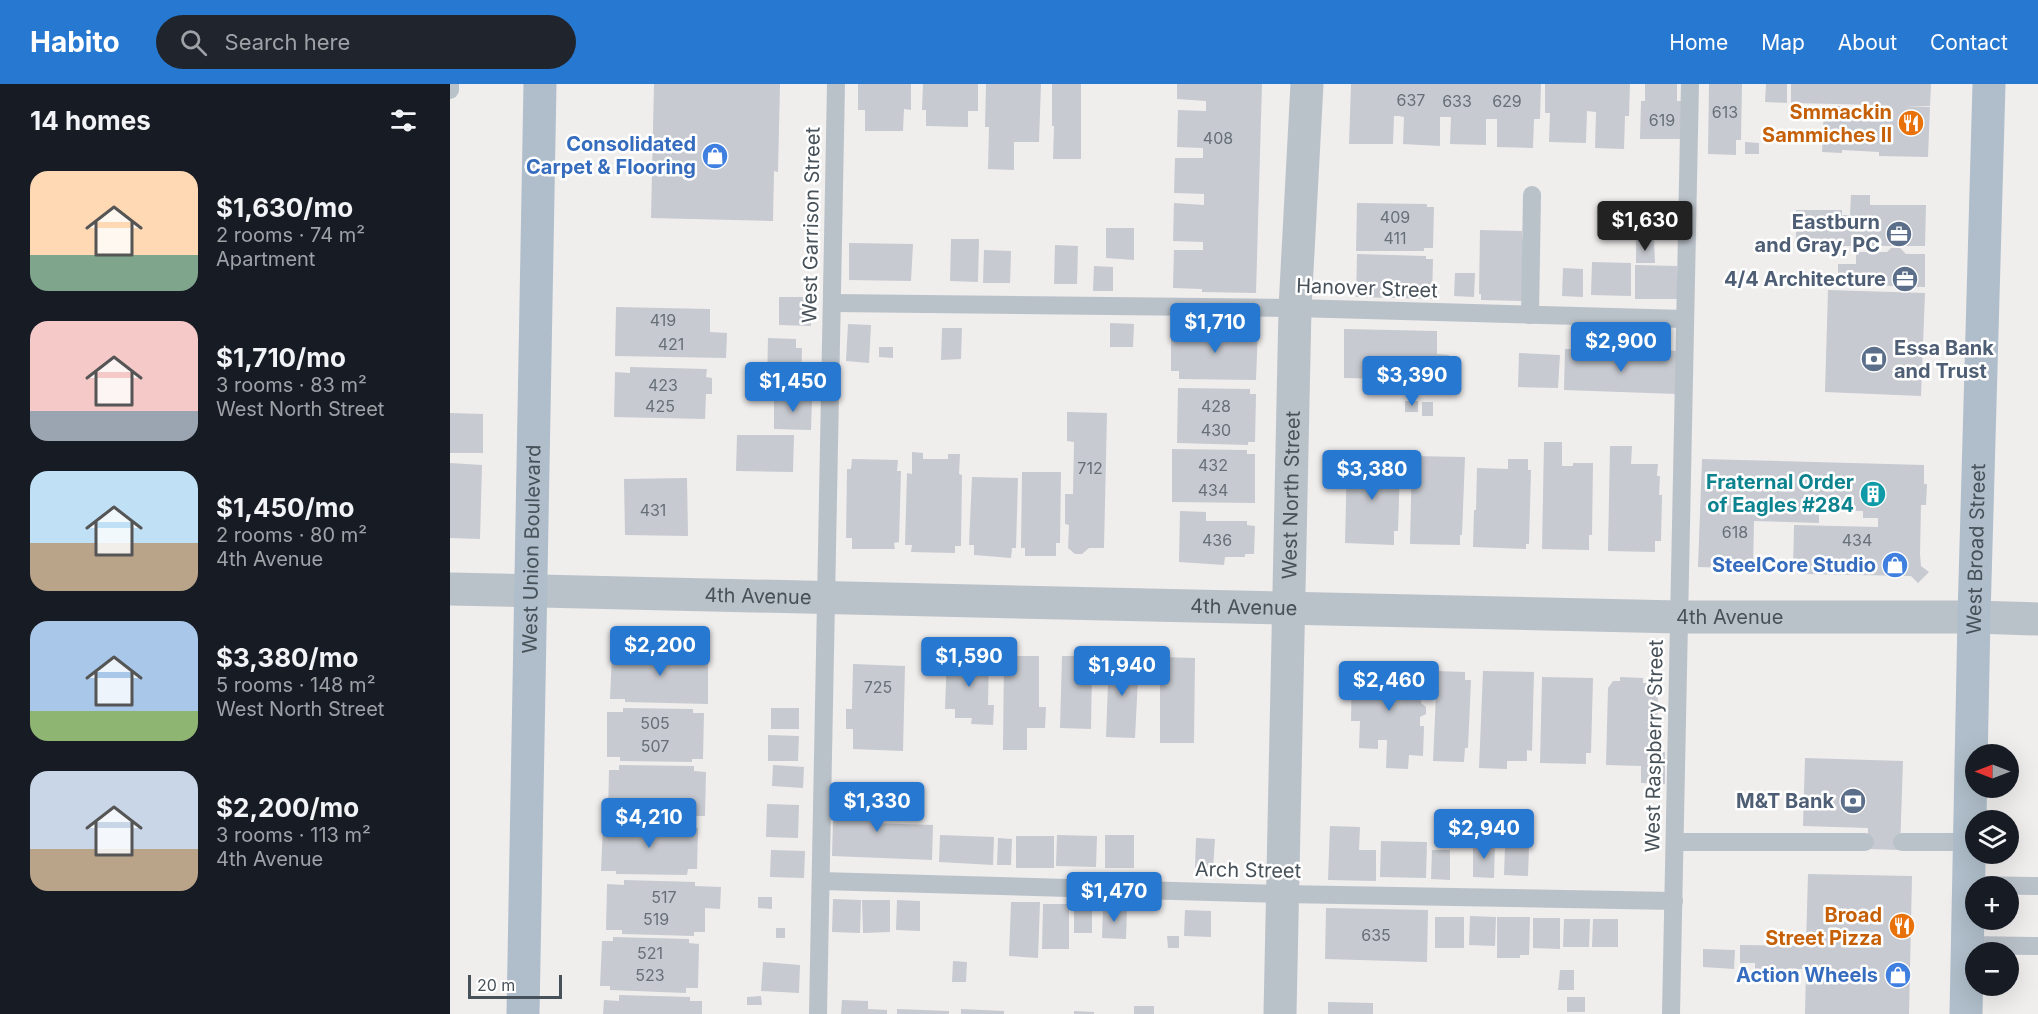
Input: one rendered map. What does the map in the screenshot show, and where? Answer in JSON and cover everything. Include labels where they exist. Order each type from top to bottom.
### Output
[{"type":"main road","name":"West Union Boulevard","points":[[522,1014],[540,84]]},
{"type":"main road","name":"West Broad Street","points":[[1970,810],[1989,84]]},
{"type":"main road","name":"West Broad Street","points":[[1966,996],[1966,1014]]},
{"type":"street","name":"West North Street","points":[[1280,1014],[1295,308],[1307,84]]},
{"type":"street","name":"4th Avenue","points":[[450,589],[1679,617],[2038,619]]},
{"type":"lane","points":[[450,84],[450,90]]},
{"type":"lane","name":"West Garrison Street","points":[[818,1014],[836,84]]},
{"type":"lane","name":"West Raspberry Street","points":[[1671,1014],[1690,84]]},
{"type":"lane","points":[[1530,315],[1532,195]]},
{"type":"lane","name":"Hanover Street","points":[[832,303],[1295,308],[1685,319]]},
{"type":"lane","points":[[1675,842],[1865,842]]},
{"type":"lane","points":[[1902,842],[1965,842]]},
{"type":"lane","name":"Arch Street","points":[[821,881],[1282,894],[1674,901]]},
{"type":"lane","points":[[2019,886],[2038,886]]},
{"type":"lane","points":[[2019,945],[2038,945]]},
{"type":"building","name":"Consolidated Carpet & Flooring","points":[[654,84],[780,84],[778,172],[774,171],[773,221],[651,218]]},
{"type":"building","points":[[858,84],[911,84],[911,110],[904,109],[903,131],[865,131],[865,110],[858,110]]},
{"type":"building","points":[[923,84],[978,84],[978,111],[968,111],[968,127],[926,126],[926,110],[922,110]]},
{"type":"building","points":[[986,84],[1041,84],[1039,142],[1014,142],[1014,170],[988,169],[989,127],[985,127]]},
{"type":"building","points":[[1052,84],[1081,84],[1081,159],[1053,159]]},
{"type":"building","points":[[1177,84],[1262,84],[1256,293],[1202,292],[1202,289],[1173,288],[1174,250],[1203,250],[1203,242],[1173,241],[1174,203],[1204,205],[1204,194],[1174,193],[1175,158],[1203,158],[1203,148],[1177,147],[1178,110],[1206,111],[1206,101],[1177,99]]},
{"type":"building","points":[[1351,84],[1541,84],[1540,119],[1534,119],[1533,148],[1497,147],[1497,119],[1486,119],[1486,145],[1450,144],[1451,117],[1440,117],[1440,146],[1403,144],[1404,117],[1399,116],[1394,116],[1393,144],[1349,144]]},
{"type":"building","points":[[1545,84],[1630,84],[1629,116],[1625,116],[1624,149],[1595,148],[1596,112],[1587,111],[1586,143],[1549,142],[1550,113],[1545,113]]},
{"type":"building","points":[[1645,84],[1677,84],[1677,101],[1683,101],[1682,139],[1640,139],[1641,101],[1645,101]]},
{"type":"building","points":[[1709,84],[1742,84],[1741,140],[1736,140],[1736,155],[1708,154]]},
{"type":"building","points":[[1766,84],[1787,84],[1787,103],[1765,102]]},
{"type":"building","points":[[1791,84],[1931,84],[1930,106],[1904,106],[1930,107],[1928,157],[1879,156],[1879,152],[1842,150],[1842,153],[1822,152],[1824,106],[1840,106],[1840,109],[1879,110],[1879,105],[1791,103]]},
{"type":"building","points":[[1745,142],[1759,143],[1759,154],[1745,154]]},
{"type":"building","points":[[1851,195],[1870,195],[1870,205],[1926,205],[1925,246],[1842,246],[1842,241],[1796,241],[1796,210],[1842,210],[1842,215],[1850,215]]},
{"type":"building","points":[[1357,203],[1427,204],[1427,207],[1434,207],[1433,248],[1424,248],[1424,251],[1356,251]]},
{"type":"building","points":[[1106,228],[1134,228],[1134,260],[1106,258]]},
{"type":"building","points":[[1480,230],[1522,231],[1522,239],[1526,239],[1522,301],[1481,300],[1481,294],[1479,294]]},
{"type":"building","points":[[951,239],[979,239],[978,282],[950,281]]},
{"type":"building","points":[[1636,240],[1654,240],[1655,263],[1636,263]]},
{"type":"building","points":[[849,243],[913,244],[911,281],[849,280]]},
{"type":"building","points":[[1055,245],[1078,246],[1077,284],[1054,284]]},
{"type":"building","points":[[1891,248],[1900,248],[1906,254],[1925,254],[1925,287],[1838,284],[1838,264],[1856,264],[1856,252],[1887,252]]},
{"type":"building","points":[[984,250],[1011,251],[1010,283],[983,283]]},
{"type":"building","points":[[1357,254],[1426,256],[1426,259],[1433,259],[1432,299],[1356,297]]},
{"type":"building","points":[[1592,262],[1631,263],[1631,296],[1591,295]]},
{"type":"building","points":[[1635,265],[1677,266],[1677,299],[1635,299]]},
{"type":"building","points":[[1094,266],[1113,267],[1113,291],[1093,291]]},
{"type":"building","points":[[1563,268],[1583,269],[1583,297],[1562,296]]},
{"type":"building","points":[[1455,273],[1475,273],[1474,297],[1454,296]]},
{"type":"building","name":"Essa Bank and Trust","points":[[1828,290],[1925,293],[1921,396],[1825,392]]},
{"type":"building","points":[[779,297],[811,297],[811,326],[779,325]]},
{"type":"building","points":[[616,307],[710,309],[710,332],[727,333],[726,358],[615,356]]},
{"type":"building","points":[[1110,323],[1134,324],[1133,347],[1110,347]]},
{"type":"building","points":[[848,324],[871,325],[869,363],[846,361]]},
{"type":"building","points":[[1182,327],[1258,328],[1256,380],[1179,379],[1179,371],[1171,371],[1171,336],[1182,336]]},
{"type":"building","points":[[942,328],[962,328],[961,359],[941,360]]},
{"type":"building","points":[[1344,329],[1437,331],[1437,354],[1449,355],[1448,378],[1434,378],[1434,380],[1344,378]]},
{"type":"building","points":[[768,338],[796,339],[796,348],[802,348],[801,386],[767,385]]},
{"type":"building","points":[[879,347],[893,347],[893,358],[879,357]]},
{"type":"building","points":[[1565,349],[1592,349],[1592,356],[1656,357],[1656,350],[1677,351],[1677,394],[1564,390]]},
{"type":"building","points":[[1519,353],[1560,355],[1558,388],[1518,387]]},
{"type":"building","points":[[630,367],[707,369],[706,377],[712,378],[712,394],[706,394],[705,419],[614,417],[615,372],[630,373]]},
{"type":"building","points":[[1178,388],[1250,389],[1250,394],[1256,394],[1255,442],[1248,442],[1248,445],[1177,443]]},
{"type":"building","points":[[774,397],[812,398],[811,430],[774,429]]},
{"type":"building","points":[[1405,401],[1418,401],[1418,412],[1405,412]]},
{"type":"building","points":[[1422,402],[1433,402],[1433,416],[1422,416]]},
{"type":"building","points":[[1067,412],[1107,413],[1104,548],[1089,548],[1082,554],[1075,554],[1068,548],[1069,525],[1065,524],[1065,494],[1073,494],[1074,442],[1067,441]]},
{"type":"building","points":[[450,413],[483,414],[483,453],[450,453]]},
{"type":"building","points":[[737,435],[794,435],[793,472],[736,471]]},
{"type":"building","points":[[1544,442],[1562,442],[1562,466],[1573,466],[1573,463],[1593,463],[1592,535],[1589,535],[1589,550],[1542,549]]},
{"type":"building","points":[[1610,446],[1632,446],[1631,464],[1658,464],[1659,495],[1662,495],[1661,541],[1655,541],[1655,552],[1608,551]]},
{"type":"building","points":[[1172,449],[1247,450],[1247,454],[1255,454],[1255,503],[1172,502]]},
{"type":"building","points":[[912,452],[923,453],[923,459],[948,459],[948,454],[960,454],[961,546],[955,546],[955,553],[911,552],[912,545],[905,545],[907,473],[912,474]]},
{"type":"building","points":[[1412,456],[1465,457],[1460,545],[1410,544]]},
{"type":"building","points":[[1347,458],[1396,459],[1395,467],[1400,467],[1398,531],[1394,531],[1394,545],[1345,543]]},
{"type":"building","points":[[852,459],[898,460],[897,471],[901,471],[899,542],[894,543],[895,549],[852,549],[852,538],[846,538],[847,469],[851,469]]},
{"type":"building","points":[[1508,459],[1528,459],[1528,470],[1531,470],[1529,544],[1526,544],[1526,549],[1473,547],[1477,468],[1508,469]]},
{"type":"building","points":[[1702,459],[1924,465],[1924,484],[1927,484],[1926,505],[1921,505],[1920,554],[1921,566],[1929,572],[1918,583],[1911,576],[1805,574],[1805,571],[1793,570],[1794,525],[1878,527],[1878,518],[1863,518],[1863,511],[1819,510],[1819,523],[1754,521],[1753,569],[1698,567]]},
{"type":"building","points":[[450,463],[482,465],[480,539],[450,538]]},
{"type":"building","points":[[1022,472],[1061,472],[1060,543],[1056,543],[1056,556],[1025,556],[1025,548],[1021,548]]},
{"type":"building","points":[[972,477],[1018,478],[1016,548],[1012,548],[1011,558],[974,555],[974,545],[969,545]]},
{"type":"building","points":[[687,478],[688,536],[625,535],[624,479]]},
{"type":"building","points":[[1180,511],[1206,512],[1206,521],[1247,521],[1247,525],[1255,526],[1254,554],[1245,554],[1245,557],[1225,557],[1224,565],[1179,562]]},
{"type":"building","points":[[627,650],[695,652],[695,656],[708,656],[708,704],[625,702],[625,699],[610,699],[612,653],[627,654]]},
{"type":"building","points":[[947,654],[989,655],[988,705],[994,705],[993,725],[971,724],[972,718],[955,718],[955,709],[945,709]]},
{"type":"building","points":[[1004,656],[1039,656],[1039,707],[1046,707],[1045,728],[1027,728],[1027,750],[1003,750]]},
{"type":"building","points":[[1062,656],[1082,656],[1082,667],[1092,668],[1091,729],[1060,728]]},
{"type":"building","points":[[1109,656],[1139,658],[1135,738],[1106,737]]},
{"type":"building","points":[[1160,657],[1195,658],[1194,743],[1160,743]]},
{"type":"building","points":[[853,664],[905,666],[903,751],[853,749],[853,729],[846,729],[846,709],[852,709]]},
{"type":"building","points":[[1352,667],[1422,669],[1421,703],[1426,707],[1426,714],[1420,717],[1420,726],[1424,726],[1423,756],[1409,755],[1408,769],[1386,768],[1387,740],[1378,740],[1378,749],[1359,748],[1360,721],[1351,721]]},
{"type":"building","points":[[1437,671],[1465,672],[1465,680],[1471,680],[1468,748],[1465,748],[1464,762],[1433,761]]},
{"type":"building","points":[[1483,671],[1534,672],[1532,751],[1527,750],[1527,761],[1507,761],[1507,769],[1479,768]]},
{"type":"building","points":[[1542,677],[1593,678],[1591,753],[1586,753],[1586,764],[1540,763]]},
{"type":"building","points":[[1620,677],[1643,678],[1643,683],[1648,683],[1654,689],[1658,689],[1657,752],[1665,752],[1665,784],[1641,783],[1641,766],[1606,765],[1608,688],[1613,681],[1620,681]]},
{"type":"building","points":[[623,708],[693,709],[693,713],[704,713],[703,759],[692,759],[692,762],[620,761],[620,757],[607,757],[607,712],[623,712]]},
{"type":"building","points":[[771,708],[799,708],[799,729],[771,729]]},
{"type":"building","points":[[768,735],[799,736],[798,761],[768,761]]},
{"type":"building","name":"M&T Bank","points":[[1805,758],[1903,761],[1900,850],[1867,849],[1868,828],[1803,826]]},
{"type":"building","points":[[619,765],[694,766],[694,771],[706,772],[705,816],[695,816],[695,820],[618,819],[619,816],[608,815],[609,770],[619,770]]},
{"type":"building","points":[[773,765],[804,767],[803,788],[772,786]]},
{"type":"building","points":[[842,789],[874,791],[873,823],[933,825],[932,860],[832,856],[833,820],[840,820]]},
{"type":"building","points":[[767,804],[799,805],[798,838],[766,837]]},
{"type":"building","points":[[617,822],[688,824],[688,828],[698,828],[697,869],[688,869],[687,875],[616,874],[616,871],[601,871],[603,825],[616,826]]},
{"type":"building","points":[[1330,826],[1360,827],[1359,850],[1376,850],[1376,881],[1328,880]]},
{"type":"building","points":[[940,835],[994,837],[993,865],[939,862]]},
{"type":"building","points":[[1057,835],[1097,836],[1096,867],[1056,866]]},
{"type":"building","points":[[1105,835],[1134,835],[1134,868],[1105,868]]},
{"type":"building","points":[[1016,836],[1054,836],[1054,868],[1016,868]]},
{"type":"building","points":[[998,838],[1012,839],[1011,865],[997,865]]},
{"type":"building","points":[[1196,838],[1215,839],[1213,869],[1195,868]]},
{"type":"building","points":[[1381,841],[1427,842],[1426,878],[1380,877]]},
{"type":"building","points":[[1473,843],[1495,843],[1494,878],[1473,877]]},
{"type":"building","points":[[1505,846],[1529,847],[1528,876],[1504,875]]},
{"type":"building","points":[[771,850],[805,851],[804,878],[770,877]]},
{"type":"building","points":[[1432,850],[1450,850],[1450,880],[1431,879]]},
{"type":"building","points":[[1808,874],[1912,876],[1909,1014],[1805,1014],[1806,969],[1755,969],[1755,963],[1740,963],[1740,945],[1806,946]]},
{"type":"building","points":[[624,880],[695,882],[695,886],[721,887],[720,909],[705,908],[705,932],[694,932],[694,936],[622,934],[622,930],[606,930],[607,884],[624,885]]},
{"type":"building","points":[[758,897],[772,897],[772,909],[758,908]]},
{"type":"building","points":[[833,899],[861,900],[860,933],[832,932]]},
{"type":"building","points":[[862,900],[890,900],[890,932],[863,933]]},
{"type":"building","points":[[897,900],[920,901],[920,931],[896,930]]},
{"type":"building","points":[[1011,902],[1040,902],[1038,958],[1009,956]]},
{"type":"building","points":[[1043,904],[1069,904],[1069,949],[1042,949]]},
{"type":"building","points":[[1092,907],[1092,933],[1074,933],[1074,908]]},
{"type":"building","points":[[1103,907],[1127,908],[1126,939],[1102,938]]},
{"type":"building","points":[[1326,908],[1428,910],[1427,962],[1325,959]]},
{"type":"building","points":[[1185,910],[1211,911],[1211,937],[1184,936]]},
{"type":"building","points":[[1470,916],[1496,917],[1495,946],[1469,945]]},
{"type":"building","points":[[1435,917],[1464,917],[1464,948],[1435,948]]},
{"type":"building","points":[[1497,917],[1530,917],[1529,955],[1520,955],[1520,958],[1497,958]]},
{"type":"building","points":[[1533,918],[1560,918],[1560,949],[1533,948]]},
{"type":"building","points":[[1564,919],[1590,919],[1589,947],[1563,947]]},
{"type":"building","points":[[1593,919],[1618,919],[1618,947],[1592,947]]},
{"type":"building","points":[[776,928],[785,928],[785,938],[776,938]]},
{"type":"building","points":[[1167,936],[1179,936],[1179,948],[1168,948]]},
{"type":"building","points":[[613,937],[689,939],[689,943],[699,944],[698,988],[686,988],[686,993],[610,990],[610,986],[600,986],[602,941],[613,941]]},
{"type":"building","points":[[1703,949],[1735,950],[1734,969],[1703,967]]},
{"type":"building","points":[[953,961],[967,962],[966,982],[952,982]]},
{"type":"building","points":[[763,962],[800,965],[799,993],[761,991]]},
{"type":"building","points":[[1560,970],[1574,970],[1574,990],[1558,990]]},
{"type":"building","points":[[619,995],[690,997],[690,1001],[702,1001],[702,1014],[603,1014],[604,1000],[619,1001]]},
{"type":"building","points":[[761,996],[762,1005],[747,1005],[747,997]]},
{"type":"building","points":[[1567,997],[1585,997],[1585,1012],[1567,1012]]},
{"type":"building","points":[[842,1000],[868,1001],[868,1009],[887,1010],[887,1014],[841,1014]]},
{"type":"building","points":[[1328,1002],[1373,1003],[1373,1014],[1328,1014]]},
{"type":"building","points":[[1134,1006],[1154,1006],[1154,1014],[1134,1014]]},
{"type":"building","points":[[897,1009],[949,1011],[949,1014],[897,1014]]},
{"type":"building","points":[[961,1009],[1004,1011],[1004,1014],[961,1014]]},
{"type":"building","points":[[1074,1011],[1094,1012],[1094,1014],[1074,1014]]},
{"type":"place","name":"Smmackin Sammiches II","points":[[1911,123]]},
{"type":"place","name":"Consolidated Carpet & Flooring","points":[[715,156]]},
{"type":"place","name":"Eastburn and Gray, PC","points":[[1899,234]]},
{"type":"place","name":"4/4 Architecture","points":[[1905,279]]},
{"type":"place","name":"Essa Bank and Trust","points":[[1874,359]]},
{"type":"place","name":"Fraternal Order of Eagles #284","points":[[1873,494]]},
{"type":"place","name":"SteelCore Studio","points":[[1895,565]]},
{"type":"place","name":"M&T Bank","points":[[1853,801]]},
{"type":"place","name":"Broad Street Pizza","points":[[1902,926]]},
{"type":"place","name":"Action Wheels","points":[[1898,975]]}]
